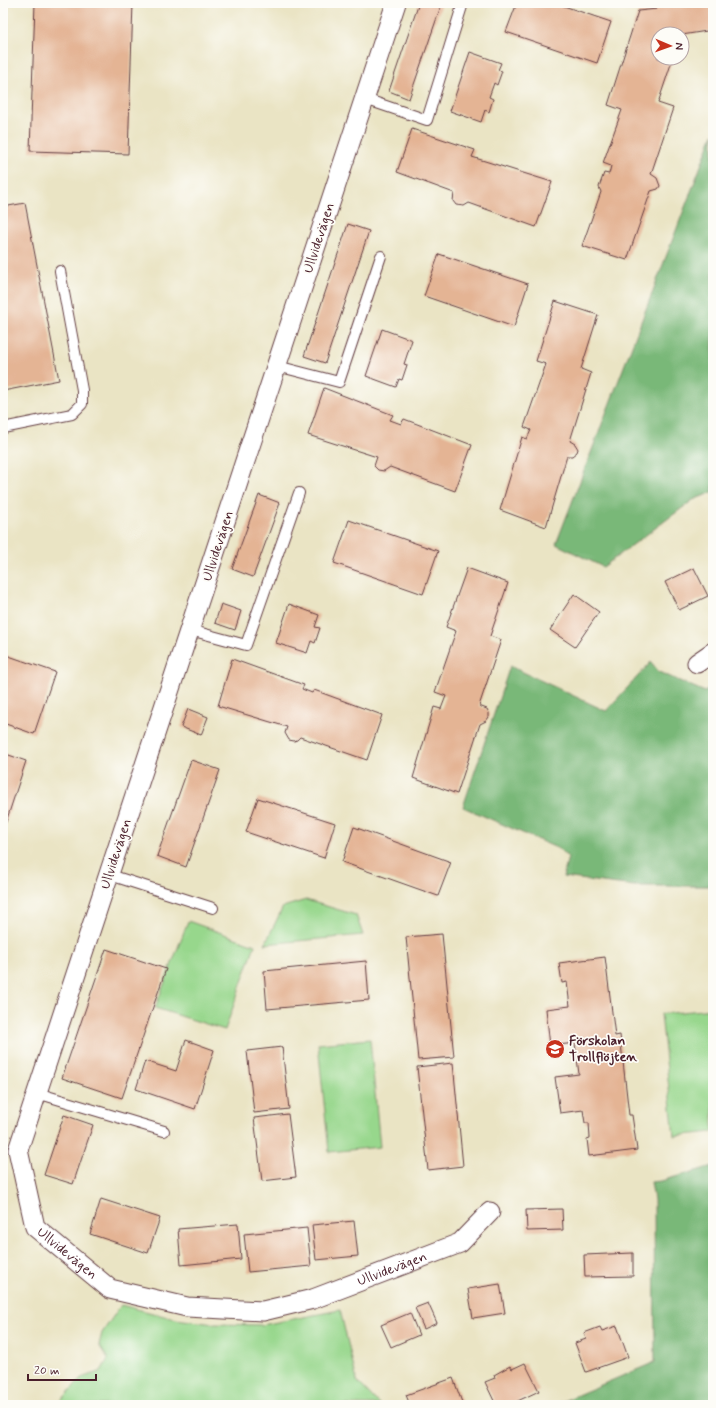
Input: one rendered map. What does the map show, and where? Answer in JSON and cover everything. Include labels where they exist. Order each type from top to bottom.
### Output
[{"type":"street","name":"Ullvidevägen","points":[[396,3],[110,875],[18,1150],[35,1227],[110,1289],[187,1307],[263,1311],[313,1299],[460,1243],[490,1212]]},
{"type":"street","points":[[697,663],[713,652]]},
{"type":"lane","points":[[365,99],[427,120],[463,3]]},
{"type":"lane","points":[[277,366],[339,382],[381,256]]},
{"type":"lane","points":[[3,428],[72,414],[82,404],[82,390],[60,271]]},
{"type":"lane","points":[[190,630],[246,645],[300,493]]},
{"type":"lane","points":[[110,875],[213,908]]},
{"type":"lane","points":[[37,1093],[164,1131]]},
{"type":"green space","points":[[713,134],[713,492],[693,500],[603,567],[556,544]]},
{"type":"green space","points":[[651,662],[659,672],[705,692],[713,684],[713,886],[634,886],[563,877],[568,857],[559,849],[463,807],[510,666],[606,711]]},
{"type":"green space","points":[[306,900],[356,915],[363,935],[265,944],[283,907]]},
{"type":"green space","points":[[188,921],[255,945],[225,1030],[155,1008]]},
{"type":"green space","points":[[713,1009],[713,1132],[674,1136],[661,1014]]},
{"type":"green space","points":[[370,1039],[380,1147],[329,1152],[318,1044]]},
{"type":"green space","points":[[713,1166],[713,1405],[554,1405],[655,1362],[654,1200],[651,1182],[661,1181]]},
{"type":"green space","points":[[121,1305],[176,1319],[214,1324],[262,1325],[340,1310],[357,1381],[380,1405],[67,1405],[61,1401],[81,1378],[101,1371],[108,1359],[99,1345],[102,1333]]},
{"type":"building","points":[[35,3],[133,3],[128,154],[30,151]]},
{"type":"building","points":[[419,3],[442,3],[409,99],[389,91]]},
{"type":"building","points":[[517,3],[555,3],[611,22],[597,63],[506,32]]},
{"type":"building","points":[[656,3],[713,3],[713,30],[690,34],[690,26],[650,26],[650,66],[670,66],[658,103],[673,108],[651,174],[657,178],[660,186],[658,189],[651,191],[627,260],[582,246],[601,192],[599,187],[604,173],[609,174],[611,166],[603,163],[622,110],[608,105],[638,11],[657,9]]},
{"type":"building","points":[[470,52],[501,63],[498,70],[502,71],[497,85],[494,83],[489,97],[493,99],[489,112],[485,110],[481,122],[450,111]]},
{"type":"building","points":[[412,129],[475,150],[472,157],[552,182],[536,227],[469,203],[464,206],[456,205],[453,201],[454,193],[397,172]]},
{"type":"building","points":[[25,203],[59,380],[3,391],[3,207]]},
{"type":"building","points":[[348,224],[369,231],[325,363],[304,356]]},
{"type":"building","points":[[439,254],[528,284],[514,327],[424,296]]},
{"type":"building","points":[[555,301],[598,315],[581,369],[591,373],[570,441],[575,444],[578,449],[572,456],[567,456],[546,527],[500,510],[522,437],[527,439],[531,430],[524,427],[546,364],[536,361]]},
{"type":"building","points":[[382,329],[412,340],[404,364],[407,365],[402,380],[399,379],[396,387],[366,376]]},
{"type":"building","points":[[324,388],[393,415],[390,420],[401,424],[404,419],[472,445],[455,491],[390,467],[384,471],[378,470],[374,466],[377,457],[308,435]]},
{"type":"building","points":[[259,495],[280,503],[253,577],[232,569]]},
{"type":"building","points":[[349,520],[438,551],[423,594],[334,563]]},
{"type":"building","points":[[467,568],[508,583],[490,636],[501,640],[479,706],[487,709],[489,717],[486,721],[480,724],[457,794],[413,778],[434,707],[441,709],[446,696],[435,692],[456,631],[446,627]]},
{"type":"building","points":[[694,568],[708,596],[679,610],[665,582]]},
{"type":"building","points":[[574,594],[599,612],[575,647],[550,630]]},
{"type":"building","points":[[221,604],[241,611],[235,630],[215,623]]},
{"type":"building","points":[[289,604],[319,615],[315,627],[320,628],[315,643],[311,641],[307,653],[276,643]]},
{"type":"building","points":[[3,654],[55,672],[34,734],[3,723]]},
{"type":"building","points":[[232,659],[304,685],[302,689],[312,693],[314,690],[382,715],[367,760],[300,737],[294,741],[289,740],[285,733],[287,727],[218,706]]},
{"type":"building","points":[[188,709],[208,717],[201,735],[181,727]]},
{"type":"building","points":[[3,753],[26,761],[5,825],[3,824]]},
{"type":"building","points":[[191,760],[220,770],[186,867],[157,856]]},
{"type":"building","points":[[258,798],[335,823],[324,858],[246,832]]},
{"type":"building","points":[[354,827],[451,862],[438,896],[342,862]]},
{"type":"building","points":[[442,934],[454,1057],[418,1060],[406,937]]},
{"type":"building","points":[[106,949],[166,969],[122,1098],[62,1078]]},
{"type":"building","points":[[605,957],[615,1036],[620,1035],[629,1115],[632,1115],[637,1150],[589,1156],[587,1139],[590,1138],[589,1123],[585,1123],[583,1110],[560,1113],[555,1077],[579,1074],[575,1043],[550,1046],[546,1009],[570,1006],[567,982],[562,983],[559,963]]},
{"type":"building","points":[[366,961],[369,1000],[267,1009],[264,971]]},
{"type":"building","points":[[186,1040],[214,1050],[195,1109],[136,1089],[145,1061],[176,1071]]},
{"type":"building","points":[[282,1047],[289,1109],[254,1113],[247,1051]]},
{"type":"building","points":[[453,1063],[463,1166],[428,1170],[417,1067]]},
{"type":"building","points":[[288,1114],[296,1177],[262,1181],[254,1118]]},
{"type":"building","points":[[64,1115],[93,1125],[73,1184],[44,1175]]},
{"type":"building","points":[[101,1199],[160,1218],[148,1253],[90,1234]]},
{"type":"building","points":[[562,1209],[563,1230],[527,1231],[526,1210]]},
{"type":"building","points":[[354,1221],[358,1256],[316,1260],[312,1225]]},
{"type":"building","points":[[238,1224],[241,1259],[181,1265],[178,1229]]},
{"type":"building","points":[[307,1228],[311,1266],[248,1272],[244,1234]]},
{"type":"building","points":[[633,1253],[633,1276],[585,1277],[584,1255]]},
{"type":"building","points":[[500,1284],[505,1313],[473,1318],[468,1289]]},
{"type":"building","points":[[428,1303],[437,1323],[424,1329],[415,1308]]},
{"type":"building","points":[[410,1313],[419,1335],[391,1347],[381,1325]]},
{"type":"building","points":[[617,1326],[628,1357],[586,1372],[575,1343],[586,1339],[584,1333],[600,1327],[602,1331]]},
{"type":"building","points":[[525,1363],[539,1391],[509,1405],[496,1405],[485,1382],[495,1378],[494,1375],[510,1366],[512,1369]]},
{"type":"building","points":[[453,1378],[463,1405],[410,1405],[406,1395]]},
{"type":"place","name":"Förskolan Trollflöjten","points":[[555,1049]]}]
